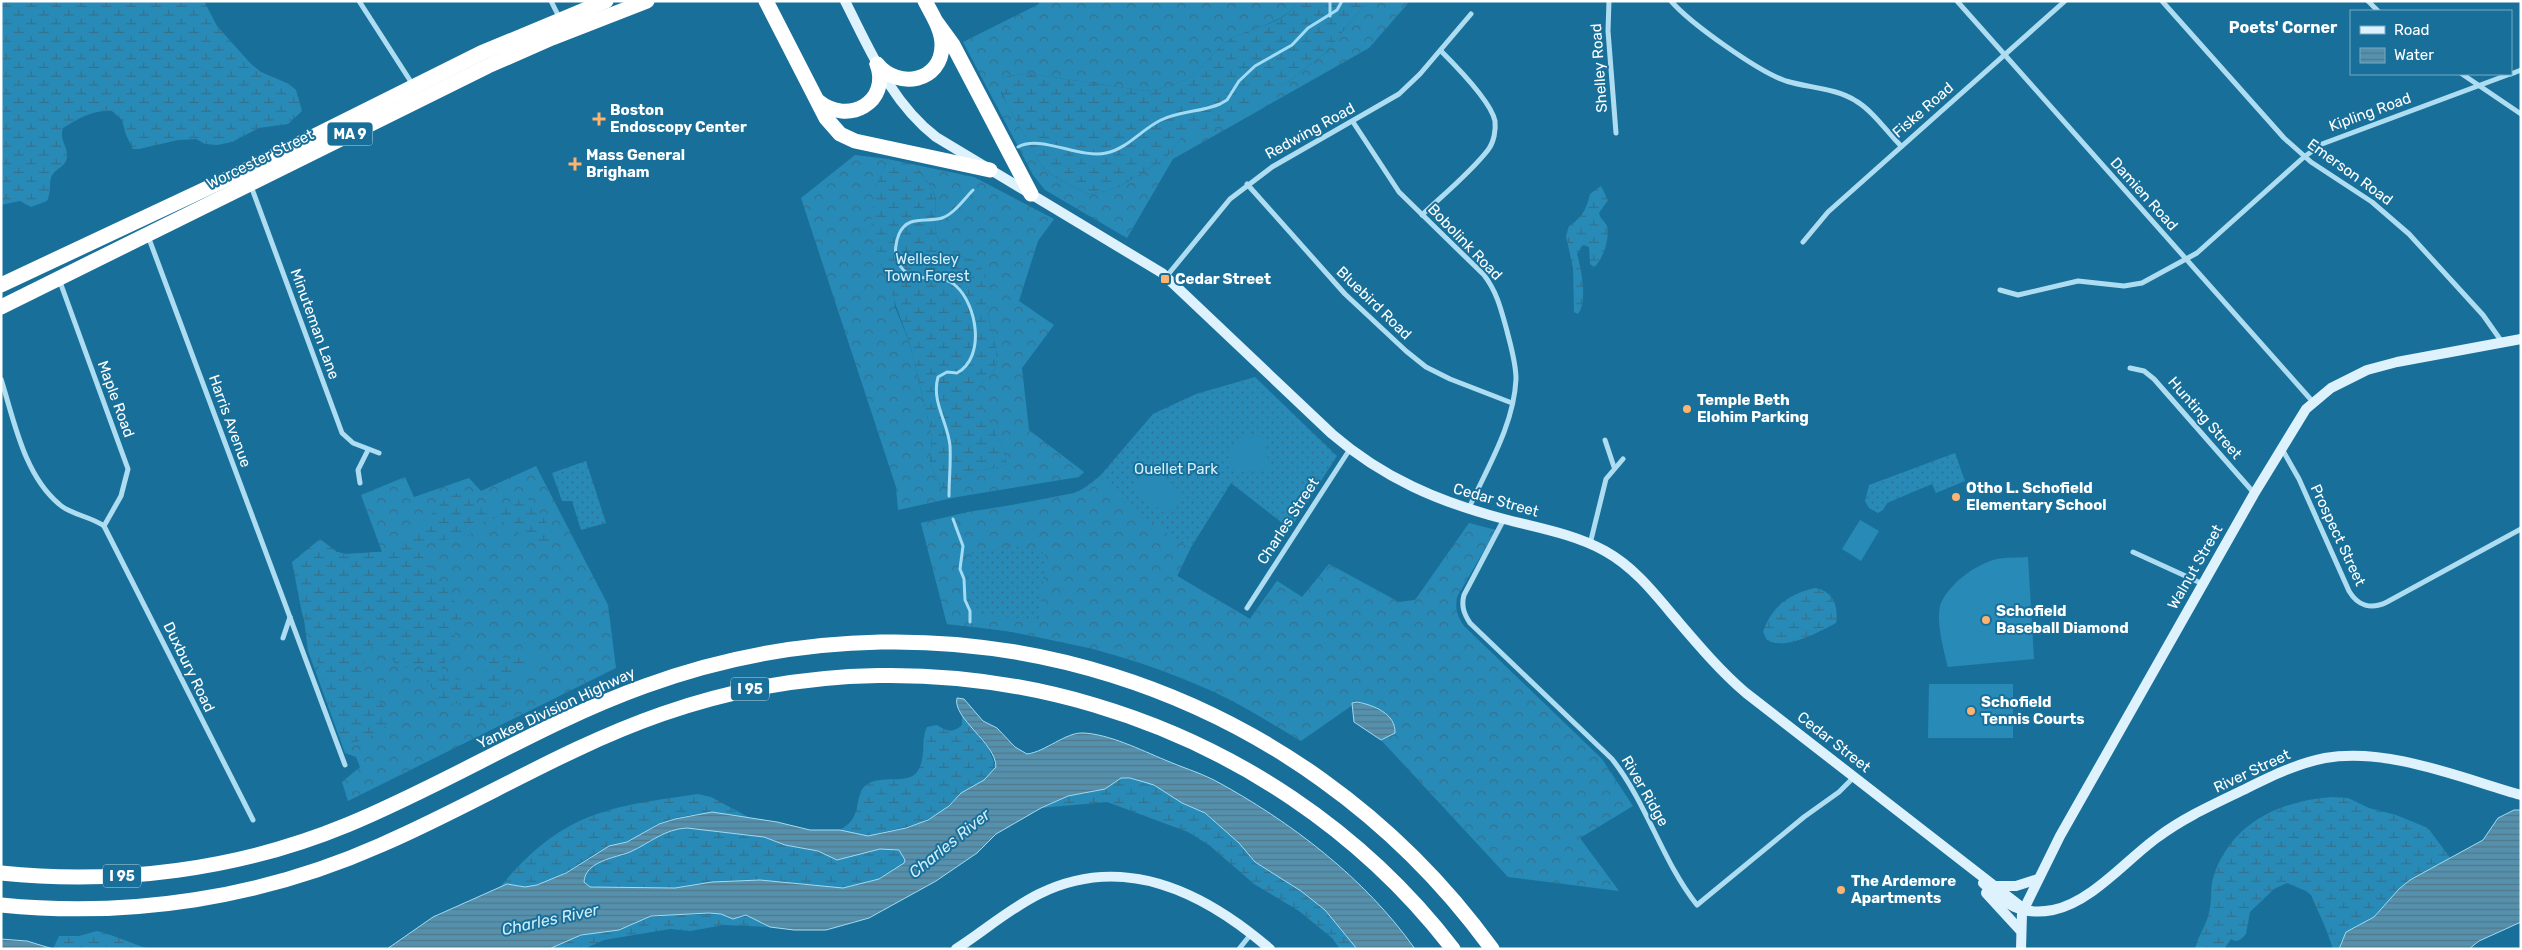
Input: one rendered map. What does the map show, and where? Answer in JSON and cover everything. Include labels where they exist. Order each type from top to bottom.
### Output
[{"type":"highway","points":[[560,19],[583,1]]},
{"type":"highway","name":"Worcester Street","points":[[1,284],[246,170],[489,49],[606,1]]},
{"type":"highway","name":"Worcester Street","points":[[1,307],[504,59],[647,1]]},
{"type":"highway","points":[[925,1],[950,41],[1031,194]]},
{"type":"highway","points":[[766,4],[830,124],[848,138],[874,146],[990,170]]},
{"type":"highway","points":[[877,64],[888,75],[903,80],[915,79],[928,72],[938,60],[942,48],[937,23]]},
{"type":"highway","points":[[816,100],[836,111],[847,112],[860,109],[871,101],[878,89],[880,76],[877,64]]},
{"type":"highway","name":"Yankee Division Highway","points":[[1,873],[86,878],[139,875],[192,869],[253,856],[296,844],[354,822],[589,709],[666,679],[737,659],[810,648],[873,642],[938,643],[1029,654],[1100,670],[1169,695],[1252,735],[1328,784],[1386,830],[1444,888],[1492,949]]},
{"type":"highway","name":"I 95","points":[[1,905],[60,909],[132,907],[205,898],[259,887],[311,872],[380,846],[591,743],[675,710],[727,694],[788,682],[850,676],[922,675],[1002,683],[1081,700],[1148,722],[1214,751],[1276,787],[1342,834],[1401,889],[1453,949]]},
{"type":"highway","points":[[1,866],[33,876]]},
{"type":"main road","name":"Cedar Street","points":[[845,1],[877,64],[897,96],[918,121],[941,140],[1166,277],[1350,449],[1408,486],[1468,509],[1590,544],[1614,556],[1636,574],[1727,676],[1969,868],[1997,886],[2024,909]]},
{"type":"main road","name":"Walnut Street","points":[[2021,949],[2020,930],[2024,909],[2060,836],[2254,494],[2281,448],[2313,402],[2336,384],[2367,370],[2398,362],[2521,339]]},
{"type":"main road","name":"River Street","points":[[2024,909],[2045,911],[2067,905],[2102,883],[2157,837],[2183,821],[2277,774],[2324,759],[2351,756],[2390,760],[2521,795]]},
{"type":"main road","name":"Cedar Street","points":[[1969,868],[2004,903],[2024,909]]},
{"type":"main road","points":[[1969,868],[1990,899],[2020,930]]},
{"type":"main road","points":[[956,949],[1038,895],[1070,882],[1104,878],[1141,879],[1178,889],[1215,908],[1270,949]]},
{"type":"main road","points":[[1997,886],[2016,886],[2038,879]]},
{"type":"street","points":[[360,1],[414,86]]},
{"type":"street","points":[[551,1],[560,19]]},
{"type":"street","name":"Shelley Road","points":[[1609,1],[1608,31],[1616,133]]},
{"type":"street","points":[[1671,1],[1691,20],[1768,73],[1786,81],[1842,94],[1856,100],[1901,146]]},
{"type":"street","name":"Damien Road","points":[[1957,1],[2313,402]]},
{"type":"street","name":"Fiske Road","points":[[1803,242],[1828,212],[2064,1]]},
{"type":"street","name":"Emerson Road","points":[[2162,1],[2304,157],[2379,208],[2409,234],[2483,315],[2502,342]]},
{"type":"street","points":[[2368,1],[2377,10]]},
{"type":"street","name":"Redwing Road","points":[[1166,277],[1218,211],[1247,184],[1272,167],[1353,122],[1398,94],[1441,51],[1472,14]]},
{"type":"street","points":[[1422,215],[1488,149],[1495,134],[1494,118],[1486,105],[1465,74],[1441,51]]},
{"type":"street","points":[[2464,75],[2521,114]]},
{"type":"street","name":"Kipling Road","points":[[2000,290],[2010,294],[2022,295],[2078,281],[2124,286],[2137,284],[2186,260],[2202,249],[2304,157],[2328,141],[2507,75]]},
{"type":"street","name":"Bobolink Road","points":[[1353,122],[1399,192],[1484,275],[1496,290],[1514,358],[1516,379],[1506,426],[1468,509]]},
{"type":"street","name":"Minuteman Lane","points":[[250,183],[342,433],[352,443],[368,450],[380,452]]},
{"type":"street","name":"Bluebird Road","points":[[1247,184],[1328,277],[1406,351],[1426,367],[1450,379],[1512,403]]},
{"type":"street","name":"Harris Avenue","points":[[148,234],[345,765]]},
{"type":"street","name":"Maple Road","points":[[58,278],[128,469],[121,496],[104,526]]},
{"type":"street","name":"Hunting Street","points":[[2130,368],[2144,371],[2154,379],[2254,494]]},
{"type":"street","points":[[1,378],[24,451],[43,485],[60,505],[94,519],[104,526]]},
{"type":"street","points":[[1605,440],[1614,467]]},
{"type":"street","name":"Prospect Street","points":[[2281,448],[2299,479],[2349,591],[2357,602],[2364,605],[2377,606],[2387,602],[2521,529]]},
{"type":"street","name":"Charles Street","points":[[1247,608],[1350,449]]},
{"type":"street","points":[[360,483],[358,470],[368,450]]},
{"type":"street","points":[[1590,544],[1605,484],[1614,467],[1623,459]]},
{"type":"street","name":"River Ridge","points":[[1504,519],[1464,595],[1462,604],[1465,614],[1470,623],[1612,759],[1630,785],[1682,882],[1697,905],[1801,819],[1844,788],[1854,777]]},
{"type":"street","name":"Duxbury Road","points":[[104,526],[253,820]]},
{"type":"street","points":[[2133,552],[2203,584]]},
{"type":"street","points":[[283,638],[290,616]]},
{"type":"street","points":[[1239,949],[1252,934]]},
{"type":"green space","points":[[1,1],[204,1],[217,26],[251,64],[261,72],[289,84],[296,90],[302,111],[288,124],[259,128],[232,142],[217,145],[205,144],[196,139],[178,140],[139,149],[133,149],[126,135],[122,120],[112,111],[92,113],[63,128],[62,136],[67,151],[67,159],[52,176],[47,201],[31,207],[20,201],[1,205]]},
{"type":"green space","points":[[1038,1],[1297,1],[1285,15],[1277,20],[1229,40],[1193,75],[1164,87],[1146,91],[1025,73],[1001,78],[1001,93],[1042,167],[1058,179],[1088,194],[1121,186],[1166,158],[1182,137],[1265,98],[1325,53],[1368,1],[1410,1],[1369,48],[1173,159],[1127,238],[1045,190],[1033,175],[963,42],[1039,4]]},
{"type":"green space","points":[[1297,1],[1368,1],[1325,53],[1250,111],[1240,118],[1182,137],[1166,158],[1121,186],[1106,191],[1088,194],[1058,179],[1042,167],[1008,106],[997,82],[1001,78],[1025,73],[1146,91],[1164,87],[1183,81],[1193,75],[1229,40],[1267,25],[1285,15]]},
{"type":"green space","name":"Wellesley Town Forest","points":[[855,155],[888,159],[875,188],[895,307],[910,344],[932,437],[930,465],[942,489],[951,486],[974,472],[1006,464],[1004,450],[975,395],[980,384],[994,371],[997,358],[978,262],[952,253],[941,244],[936,229],[935,196],[931,186],[916,165],[974,177],[1054,219],[1038,241],[1019,301],[1054,325],[1022,368],[1029,430],[1084,472],[1079,477],[957,497],[898,510],[896,487],[801,198]]},
{"type":"green space","points":[[888,159],[916,165],[934,192],[936,229],[941,244],[952,253],[978,262],[986,282],[989,318],[997,358],[994,371],[978,387],[976,395],[1004,450],[1006,464],[974,472],[951,486],[942,489],[930,465],[932,437],[910,344],[878,257],[871,223],[875,188]]},
{"type":"green space","points":[[1601,186],[1608,200],[1599,213],[1607,226],[1607,242],[1603,254],[1594,267],[1590,264],[1589,247],[1583,245],[1577,254],[1582,276],[1583,293],[1583,301],[1578,314],[1574,312],[1573,268],[1566,236],[1569,226],[1583,212],[1590,194]]},
{"type":"green space","name":"Ouellet Park","points":[[1255,377],[1337,456],[1290,529],[1231,483],[1190,549],[1177,576],[1250,619],[1277,581],[1343,624],[1089,648],[1008,631],[947,624],[921,523],[1079,492],[1100,476],[1153,414],[1196,394]]},
{"type":"green space","points":[[1249,434],[1263,438],[1269,463],[1273,466],[1270,471],[1265,469],[1237,473],[1232,467],[1229,456],[1232,444],[1242,436]]},
{"type":"green space","points":[[1955,453],[1965,481],[1936,493],[1932,484],[1887,503],[1883,510],[1878,513],[1869,508],[1865,501],[1869,485]]},
{"type":"green space","points":[[586,461],[606,523],[581,530],[572,501],[562,501],[552,473]]},
{"type":"green space","points":[[536,466],[608,605],[616,668],[348,801],[342,782],[360,767],[356,757],[345,753],[308,651],[298,571],[337,552],[346,554],[382,552],[361,495],[405,477],[414,497],[469,478],[481,491]]},
{"type":"green space","points":[[1151,466],[1183,493],[1165,514],[1133,487]]},
{"type":"green space","points":[[1100,476],[1123,502],[1190,549],[1177,576],[1250,619],[1277,581],[1302,597],[1329,564],[1399,602],[1415,600],[1469,523],[1496,530],[1457,597],[1456,609],[1458,616],[1464,626],[1602,759],[1633,806],[1580,838],[1619,891],[1508,877],[1381,740],[1390,736],[1357,702],[1301,741],[1224,696],[1115,655],[1015,632],[947,624],[921,523],[968,512],[1068,496],[1089,486]],"holes":[[[1030,546],[1045,554],[1040,620],[977,615],[973,608],[968,583],[969,566],[973,550]]]},
{"type":"green space","points":[[462,490],[467,491],[476,502],[484,507],[494,507],[520,498],[533,501],[556,538],[554,544],[542,546],[531,542],[502,521],[492,519],[481,524],[468,537],[427,542],[422,548],[422,558],[461,610],[462,618],[455,634],[454,649],[441,669],[452,677],[468,681],[474,680],[485,672],[492,657],[512,659],[535,654],[538,660],[511,681],[513,690],[511,699],[500,712],[483,720],[465,723],[467,708],[463,703],[447,703],[438,699],[432,690],[426,670],[417,664],[401,670],[395,663],[381,637],[378,638],[365,657],[364,682],[386,709],[390,723],[355,743],[342,743],[302,613],[292,562],[320,539],[337,552],[346,554],[392,551],[402,546],[444,500]]},
{"type":"green space","points":[[1860,520],[1879,531],[1861,561],[1842,549]]},
{"type":"green space","name":"Schofield Baseball Diamond","points":[[2028,557],[2034,659],[1948,667],[1939,617],[1939,609],[1945,596],[1965,575],[1981,565],[1997,559]]},
{"type":"green space","points":[[1815,588],[1826,592],[1833,600],[1837,611],[1836,623],[1792,642],[1774,643],[1767,640],[1763,632],[1771,615],[1777,608],[1789,598]]},
{"type":"green space","name":"Schofield Tennis Courts","points":[[1929,684],[2013,684],[2013,738],[1928,738]]},
{"type":"green space","points":[[962,715],[988,748],[996,767],[984,780],[961,793],[943,811],[920,823],[868,836],[840,830],[853,819],[860,795],[866,785],[879,780],[907,778],[917,772],[922,761],[927,727],[937,725],[946,730],[956,730],[962,725]]},
{"type":"green space","points":[[1121,778],[1142,780],[1154,785],[1182,803],[1204,813],[1239,843],[1255,862],[1301,891],[1325,910],[1357,949],[1340,949],[1332,938],[1299,911],[1254,884],[1209,845],[1188,832],[1107,802],[1041,808],[1068,796],[1105,789]]},
{"type":"green space","points":[[698,794],[711,797],[750,818],[705,814],[672,819],[656,825],[627,842],[601,850],[566,872],[540,885],[527,887],[501,886],[545,842],[589,817],[638,803]]},
{"type":"green space","points":[[2348,798],[2369,808],[2396,815],[2428,828],[2451,859],[2406,885],[2369,922],[2349,931],[2345,935],[2339,949],[2333,949],[2311,895],[2287,883],[2274,889],[2250,912],[2246,934],[2240,940],[2235,941],[2231,939],[2224,949],[2195,949],[2209,913],[2213,878],[2221,859],[2231,843],[2244,830],[2275,810],[2312,799]]},
{"type":"green space","points":[[687,828],[764,837],[785,845],[818,851],[837,860],[880,849],[899,850],[905,860],[904,863],[879,879],[843,888],[760,880],[712,882],[675,888],[590,887],[584,882],[590,869],[602,861],[630,852],[671,831]]},
{"type":"green space","points":[[721,914],[737,918],[751,916],[770,927],[724,925],[690,931],[670,929],[604,940],[584,949],[549,949],[581,935],[619,930],[651,916]]},
{"type":"green space","points":[[97,931],[151,949],[53,949],[59,936],[79,936]]},
{"type":"water","name":"Charles River","points":[[957,698],[964,699],[983,721],[997,728],[1015,747],[1027,754],[1041,750],[1076,734],[1093,734],[1125,743],[1214,780],[1270,814],[1324,853],[1373,898],[1415,949],[1357,949],[1325,910],[1301,891],[1255,862],[1239,843],[1205,813],[1182,803],[1154,785],[1130,778],[1121,778],[1105,789],[1068,796],[1041,808],[996,834],[977,853],[936,881],[869,918],[826,930],[794,930],[770,927],[746,915],[733,919],[721,914],[709,913],[651,916],[619,930],[581,935],[549,949],[387,949],[433,917],[507,884],[525,887],[537,885],[566,873],[609,846],[627,842],[659,824],[675,819],[712,812],[777,822],[810,830],[840,830],[868,836],[906,828],[928,820],[949,806],[961,793],[984,780],[996,767],[989,749],[961,714],[957,706]],"holes":[[[687,828],[764,837],[785,845],[818,851],[837,860],[880,849],[899,850],[905,860],[904,863],[879,879],[843,888],[760,880],[712,882],[675,888],[590,887],[584,882],[586,875],[595,865],[630,852],[671,831]]]},
{"type":"water","points":[[1357,702],[1383,711],[1392,721],[1395,733],[1381,740],[1354,722],[1352,703]]},
{"type":"water","points":[[2514,810],[2521,810],[2521,922],[2479,941],[2469,949],[2339,949],[2346,932],[2374,917],[2399,889],[2410,880],[2483,840],[2498,818]]},
{"type":"water","points":[[1,939],[27,941],[53,949],[1,949]]},
{"type":"waterway","points":[[1330,1],[1330,16]]},
{"type":"waterway","points":[[1018,147],[1037,143],[1084,153],[1106,153],[1128,143],[1161,120],[1220,104],[1227,100],[1239,81],[1255,66],[1292,45],[1308,28],[1337,10],[1342,1]]},
{"type":"waterway","points":[[949,496],[949,437],[938,403],[936,386],[938,377],[947,372],[957,373],[966,365],[972,355],[975,343],[973,318],[969,305],[956,286],[949,281],[917,277],[909,274],[897,260],[896,247],[899,234],[907,224],[913,221],[946,216],[955,210],[973,190]]},
{"type":"waterway","points":[[953,519],[963,546],[960,569],[964,579],[965,600],[970,611],[970,622]]},
{"type":"place","name":"Boston Endoscopy Center","points":[[599,119]]},
{"type":"place","name":"Mass General Brigham","points":[[575,164]]},
{"type":"place","name":"Cedar Street","points":[[1165,279]]},
{"type":"place","name":"Temple Beth Elohim Parking","points":[[1687,409]]},
{"type":"place","name":"Otho L. Schofield Elementary School","points":[[1956,497]]},
{"type":"place","name":"Schofield Baseball Diamond","points":[[1986,620]]},
{"type":"place","name":"Schofield Tennis Courts","points":[[1971,711]]},
{"type":"place","name":"The Ardemore Apartments","points":[[1841,890]]},
{"type":"district","name":"Poets' Corner","points":[[2283,27]]}]
